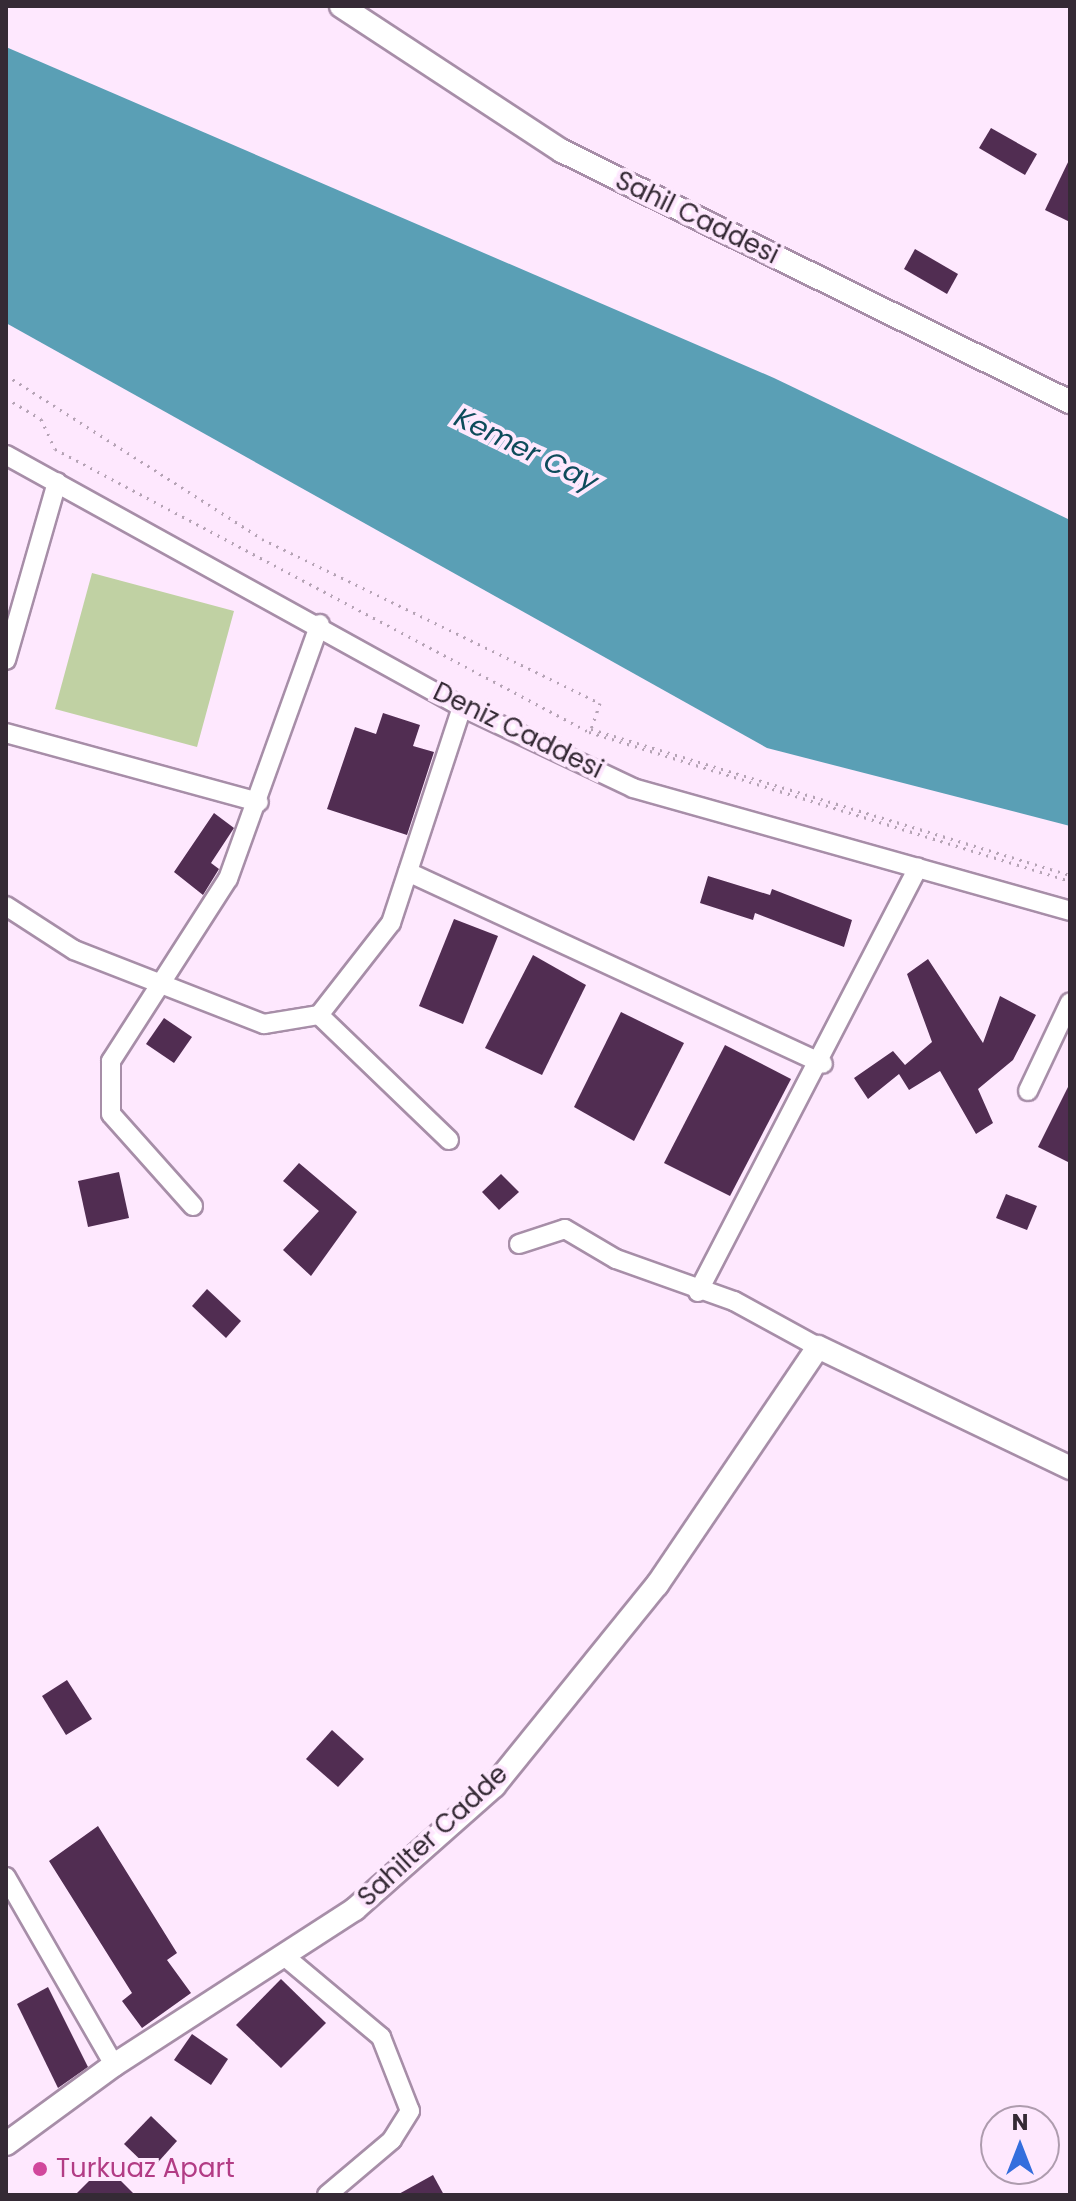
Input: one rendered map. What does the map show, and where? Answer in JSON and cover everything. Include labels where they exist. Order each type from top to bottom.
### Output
[{"type":"street","name":"Sahil Caddesi","points":[[341,6],[562,151],[1070,402]]},
{"type":"street","name":"Deniz Caddesi","points":[[6,455],[320,624],[462,707],[633,788],[1070,911]]},
{"type":"street","points":[[6,660],[57,482]]},
{"type":"street","points":[[193,1206],[111,1114],[111,1061],[155,984],[228,879],[259,802],[320,624]]},
{"type":"street","points":[[6,906],[74,950],[264,1024],[319,1015],[391,923],[462,707]]},
{"type":"street","points":[[6,733],[259,802]]},
{"type":"street","points":[[698,1292],[823,1064],[918,868]]},
{"type":"street","points":[[408,872],[823,1064]]},
{"type":"street","points":[[1028,1091],[1070,1002]]},
{"type":"street","points":[[319,1015],[449,1140]]},
{"type":"street","points":[[519,1244],[565,1229],[698,1292],[734,1301],[818,1347],[1070,1468]]},
{"type":"street","name":"Sahilter Cadde","points":[[6,2144],[114,2065],[355,1909],[494,1786],[657,1585],[818,1347]]},
{"type":"street","points":[[6,1877],[114,2065]]},
{"type":"street","points":[[283,1955],[381,2037],[410,2111],[392,2140],[327,2195]]},
{"type":"path","points":[[6,375],[262,539],[600,703],[591,729],[1070,878]]},
{"type":"path","points":[[6,398],[41,419],[55,449],[589,732],[1070,878]]},
{"type":"green space","points":[[92,573],[234,611],[197,747],[55,709]]},
{"type":"water","name":"Kemer Cay","points":[[6,47],[774,378],[1070,520],[1070,826],[767,748],[6,323]]},
{"type":"building","points":[[991,128],[1037,154],[1025,175],[979,148]]},
{"type":"building","points":[[1070,158],[1070,222],[1045,210]]},
{"type":"building","points":[[915,249],[958,274],[947,294],[904,269]]},
{"type":"building","points":[[383,713],[420,725],[413,746],[434,752],[407,835],[327,809],[355,727],[376,734]]},
{"type":"building","points":[[214,813],[234,828],[211,863],[219,869],[203,895],[174,872]]},
{"type":"building","points":[[708,876],[770,895],[772,889],[852,920],[844,947],[755,913],[753,920],[700,903]]},
{"type":"building","points":[[454,919],[498,936],[463,1024],[419,1006]]},
{"type":"building","points":[[533,955],[586,985],[542,1075],[485,1048]]},
{"type":"building","points":[[928,959],[983,1043],[1000,996],[1036,1015],[1013,1060],[978,1089],[993,1123],[976,1134],[940,1071],[909,1090],[899,1074],[868,1099],[854,1078],[893,1051],[905,1065],[932,1042],[907,974]]},
{"type":"building","points":[[621,1012],[684,1043],[634,1141],[574,1107]]},
{"type":"building","points":[[164,1018],[192,1037],[174,1063],[146,1044]]},
{"type":"building","points":[[725,1045],[791,1079],[730,1196],[664,1163]]},
{"type":"building","points":[[1070,1083],[1070,1163],[1038,1147]]},
{"type":"building","points":[[299,1163],[357,1212],[311,1276],[283,1250],[319,1211],[283,1181]]},
{"type":"building","points":[[119,1172],[129,1218],[88,1227],[78,1181]]},
{"type":"building","points":[[501,1174],[519,1192],[499,1210],[482,1192]]},
{"type":"building","points":[[1006,1194],[1037,1206],[1027,1230],[996,1218]]},
{"type":"building","points":[[207,1289],[241,1321],[226,1338],[192,1306]]},
{"type":"building","points":[[67,1680],[92,1719],[66,1735],[42,1696]]},
{"type":"building","points":[[332,1730],[364,1759],[338,1787],[306,1759]]},
{"type":"building","points":[[98,1826],[177,1953],[167,1960],[191,1993],[142,2028],[122,2001],[132,1993],[49,1861]]},
{"type":"building","points":[[281,1979],[326,2023],[281,2068],[236,2025]]},
{"type":"building","points":[[48,1987],[88,2067],[58,2088],[17,2004]]},
{"type":"building","points":[[192,2034],[228,2059],[211,2085],[174,2060]]},
{"type":"building","points":[[151,2116],[177,2141],[151,2170],[124,2144]]},
{"type":"building","points":[[105,2165],[135,2195],[75,2195]]},
{"type":"building","points":[[433,2175],[444,2195],[397,2195]]},
{"type":"place","name":"Turkuaz Apart","points":[[40,2169]]}]
